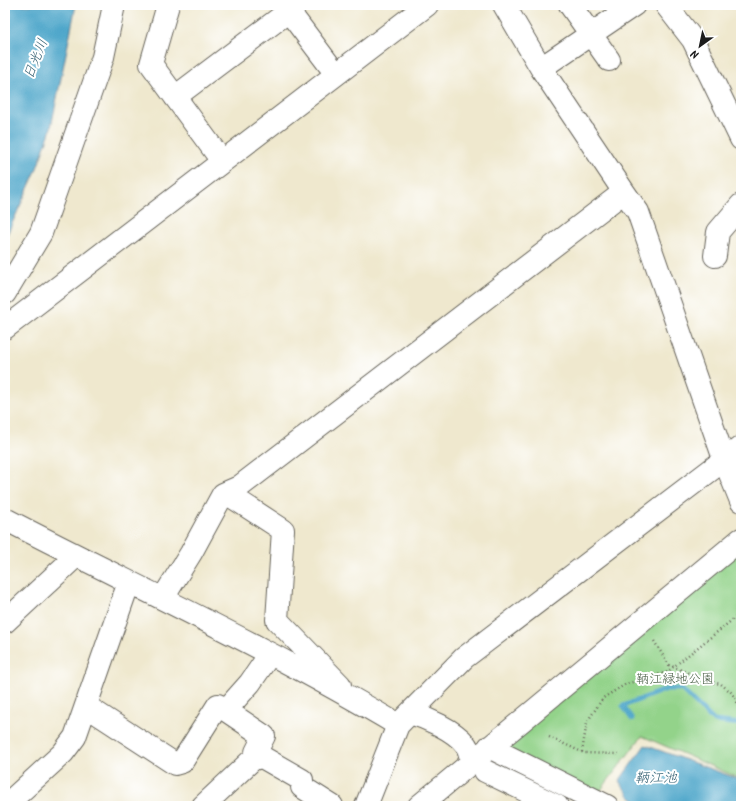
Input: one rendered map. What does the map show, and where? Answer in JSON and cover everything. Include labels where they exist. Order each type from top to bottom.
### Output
[{"type":"street","points":[[5,293],[41,233],[103,57],[114,5]]},
{"type":"street","points":[[168,5],[152,64],[222,162]]},
{"type":"street","points":[[5,328],[426,5]]},
{"type":"street","points":[[504,5],[541,68],[638,212],[733,453],[741,502]]},
{"type":"street","points":[[570,5],[609,60]]},
{"type":"street","points":[[541,68],[634,5]]},
{"type":"street","points":[[666,5],[693,40],[741,139]]},
{"type":"street","points":[[175,96],[287,8],[336,74]]},
{"type":"street","points":[[163,598],[191,553],[223,494],[245,482],[624,192]]},
{"type":"street","points":[[715,256],[718,232],[741,206]]},
{"type":"street","points":[[366,806],[404,719],[464,658],[733,453]]},
{"type":"street","points":[[226,493],[283,530],[277,620],[265,652],[250,683],[226,710]]},
{"type":"street","points":[[5,518],[76,556],[163,598],[345,693],[404,719],[423,716],[446,729],[466,744],[478,766],[557,806]]},
{"type":"street","points":[[423,805],[478,766],[489,747],[741,539]]},
{"type":"street","points":[[5,622],[76,556]]},
{"type":"street","points":[[5,806],[63,753],[75,737],[129,582]]},
{"type":"street","points":[[277,620],[337,681],[345,693]]},
{"type":"street","points":[[86,706],[175,764],[182,762],[218,705],[264,736],[256,752],[256,758]]},
{"type":"street","points":[[489,747],[607,806]]},
{"type":"street","points":[[203,806],[253,759],[262,757],[302,780],[302,787],[332,806]]},
{"type":"path","points":[[582,752],[587,722],[603,698],[626,684],[667,672],[741,613]]},
{"type":"path","points":[[654,641],[669,664],[711,682],[721,684],[732,693],[741,709],[739,730],[741,733]]},
{"type":"path","points":[[549,737],[582,752],[618,754]]},
{"type":"green space","name":"鞆江緑地公園","points":[[741,539],[741,779],[642,736],[594,799],[489,747]]},
{"type":"water","name":"日光川","points":[[9,5],[76,5],[50,132],[36,171],[5,239],[5,21]]},
{"type":"water","name":"鞆江池","points":[[645,745],[741,780],[741,806],[643,806],[630,797],[619,781]]},
{"type":"waterway","points":[[632,719],[623,706],[667,689],[681,689],[714,721],[741,724]]}]
